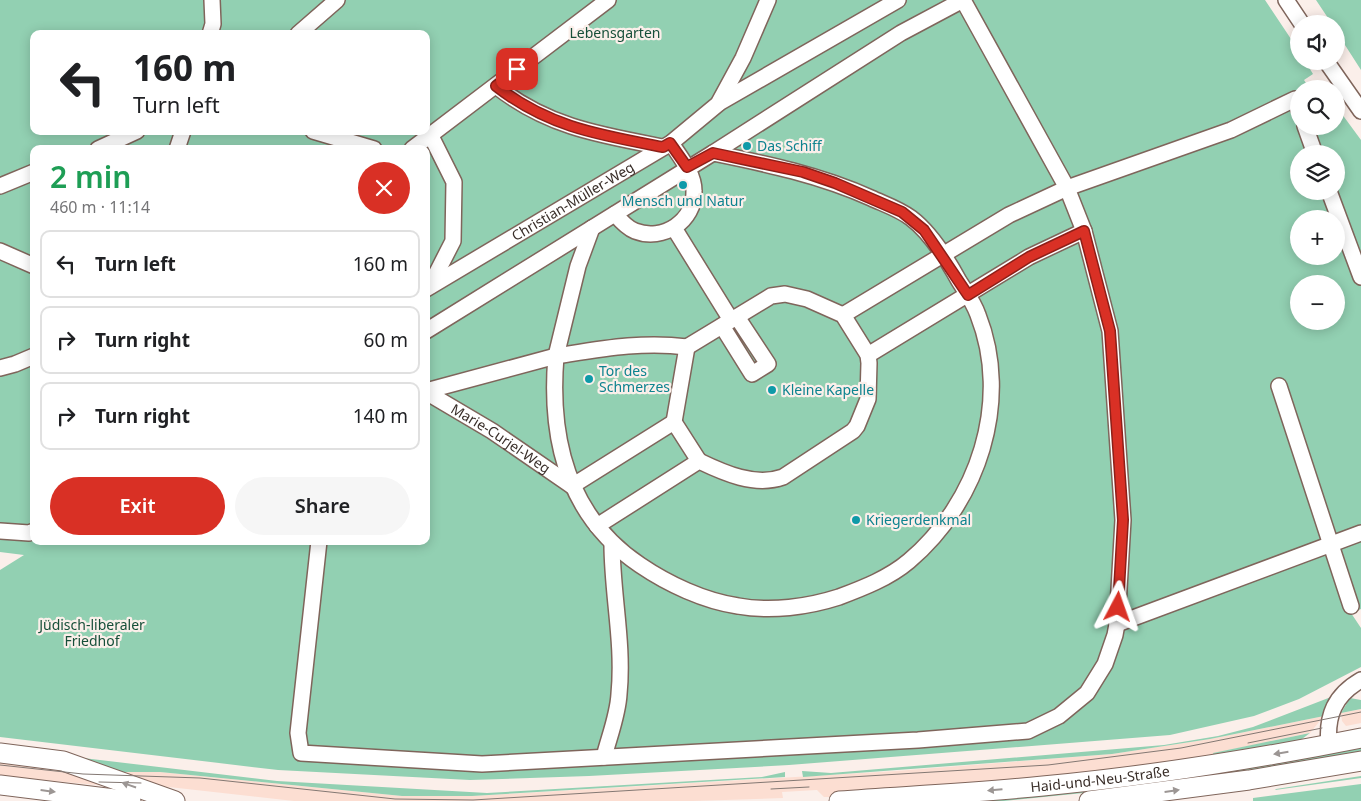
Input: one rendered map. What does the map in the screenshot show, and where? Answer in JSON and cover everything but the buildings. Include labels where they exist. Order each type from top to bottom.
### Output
[{"type":"main road","name":"Haid-und-Neu-Straße","points":[[846,801],[1044,786],[1145,774],[1329,745],[1361,738]]},
{"type":"main road","points":[[0,753],[63,761],[175,801]]},
{"type":"main road","name":"Haid-und-Neu-Straße","points":[[1089,801],[1249,780],[1361,761]]},
{"type":"main road","points":[[0,785],[131,801]]},
{"type":"street","points":[[211,30],[213,24],[212,0]]},
{"type":"street","points":[[303,30],[337,0]]},
{"type":"street","points":[[418,145],[608,0]]},
{"type":"street","name":"Christian-Müller-Weg","points":[[430,287],[667,145],[718,104],[743,58],[768,0]]},
{"type":"street","points":[[718,104],[898,0]]},
{"type":"street","points":[[319,545],[298,733],[301,754],[482,764],[918,740],[1028,731],[1059,716],[1087,693],[1104,666],[1116,635],[1123,520],[1110,331],[1084,231],[1067,188],[963,0],[901,33],[713,153],[687,167],[430,329]]},
{"type":"street","points":[[1286,0],[1296,15]]},
{"type":"street","points":[[1332,70],[1361,111]]},
{"type":"street","points":[[496,86],[515,101],[567,126],[598,136],[667,145],[687,167],[693,184],[694,198],[687,215],[674,228],[658,234],[634,231],[615,214]]},
{"type":"street","points":[[843,315],[1009,214],[1067,188],[1232,130],[1290,101]]},
{"type":"street","points":[[107,145],[128,135]]},
{"type":"street","points":[[327,135],[360,145]]},
{"type":"street","points":[[430,284],[452,240],[454,182],[431,136]]},
{"type":"street","points":[[592,228],[578,266],[556,356],[554,409],[562,454],[572,486],[597,526],[612,544],[647,570],[715,601],[740,607],[799,606],[827,601],[883,579],[909,562],[950,515],[968,486],[985,438],[991,408],[989,358],[978,314],[942,254],[912,219],[859,192],[803,172],[713,153]]},
{"type":"street","points":[[0,186],[30,174]]},
{"type":"street","points":[[1332,200],[1361,277]]},
{"type":"street","points":[[674,228],[730,321]]},
{"type":"street","points":[[868,355],[1029,257],[1084,231]]},
{"type":"street","points":[[0,251],[30,264]]},
{"type":"street","points":[[430,391],[556,356],[636,344],[659,343],[687,347],[777,294],[807,299],[843,315],[868,355],[868,399],[853,431],[783,477],[770,481],[724,474],[699,460],[674,422],[687,347]]},
{"type":"street","points":[[0,368],[30,358]]},
{"type":"street","points":[[1280,386],[1351,606]]},
{"type":"street","name":"Marie-Curjel-Weg","points":[[430,394],[492,431],[572,486]]},
{"type":"street","points":[[572,486],[674,422]]},
{"type":"street","points":[[597,526],[699,460]]},
{"type":"street","points":[[0,531],[30,528]]},
{"type":"street","points":[[1117,624],[1361,534]]},
{"type":"street","points":[[604,757],[619,695],[619,614],[612,566],[612,544]]},
{"type":"street","points":[[1329,745],[1328,726],[1338,699],[1343,692],[1361,680]]},
{"type":"shaded area","points":[[1361,709],[1361,723],[1346,726],[1342,721],[1341,713]]},
{"type":"shaded area","points":[[1324,716],[1310,733],[1214,753],[1214,756],[1125,769],[831,797],[824,797],[817,790],[782,792],[783,798],[693,801],[294,801],[160,786],[116,772],[160,772],[402,796],[472,796],[896,771],[1112,754],[1210,739]]},
{"type":"shaded area","points":[[0,760],[66,770],[108,786],[0,776]]},
{"type":"green space","points":[[0,0],[1265,0],[1290,38],[1290,70],[1311,70],[1313,74],[1304,80],[1290,80],[1290,135],[1345,135],[1345,118],[1361,140],[1361,609],[1351,613],[1361,628],[1361,667],[1299,699],[1254,716],[1170,735],[789,765],[589,776],[470,780],[278,770],[0,737],[0,570],[24,555],[0,552]]},
{"type":"green space","points":[[1316,0],[1361,0],[1361,70],[1345,45],[1345,15],[1326,15]]},
{"type":"green space","points":[[1331,697],[1324,716],[1210,739],[1112,754],[803,777],[802,771],[831,773],[1164,745],[1218,736],[1253,727]]},
{"type":"green space","points":[[1350,698],[1361,700],[1361,709],[1341,713]]},
{"type":"green space","points":[[1310,733],[1298,742],[1214,756],[1213,753]]},
{"type":"green space","points":[[1361,746],[1361,753],[1123,789],[1004,801],[962,801]]},
{"type":"green space","points":[[83,758],[277,781],[487,793],[762,777],[785,772],[785,777],[472,796],[402,796],[160,772],[116,772]]},
{"type":"green space","points":[[1361,776],[1361,778],[1275,790],[1276,789]]},
{"type":"green space","points":[[1361,784],[1361,801],[1253,801],[1253,798]]},
{"type":"tram line","points":[[0,765],[83,774],[200,778],[395,799],[473,800],[1048,765],[1181,748],[1361,712]]},
{"type":"tram line","points":[[1248,743],[1322,728]]},
{"type":"tram line","points":[[99,782],[141,783]]},
{"type":"tram line","points":[[771,789],[809,787]]},
{"type":"place","name":"Das Schiff","points":[[747,146]]},
{"type":"place","name":"Mensch und Natur","points":[[683,185]]},
{"type":"place","name":"Tor des Schmerzes","points":[[589,379]]},
{"type":"place","name":"Kleine Kapelle","points":[[772,390]]},
{"type":"place","name":"Kriegerdenkmal","points":[[856,520]]},
{"type":"route","points":[[517,69],[496,86],[515,101],[567,126],[598,136],[663,147],[670,143],[687,167],[713,153],[803,172],[859,192],[902,212],[924,230],[956,274],[968,295],[1029,257],[1084,231],[1110,331],[1123,520],[1118,607]]},
{"type":"park label","name":"Lebensgarten","points":[[615,33]]},
{"type":"park label","name":"Jüdisch-liberaler Friedhof","points":[[92,634]]}]
